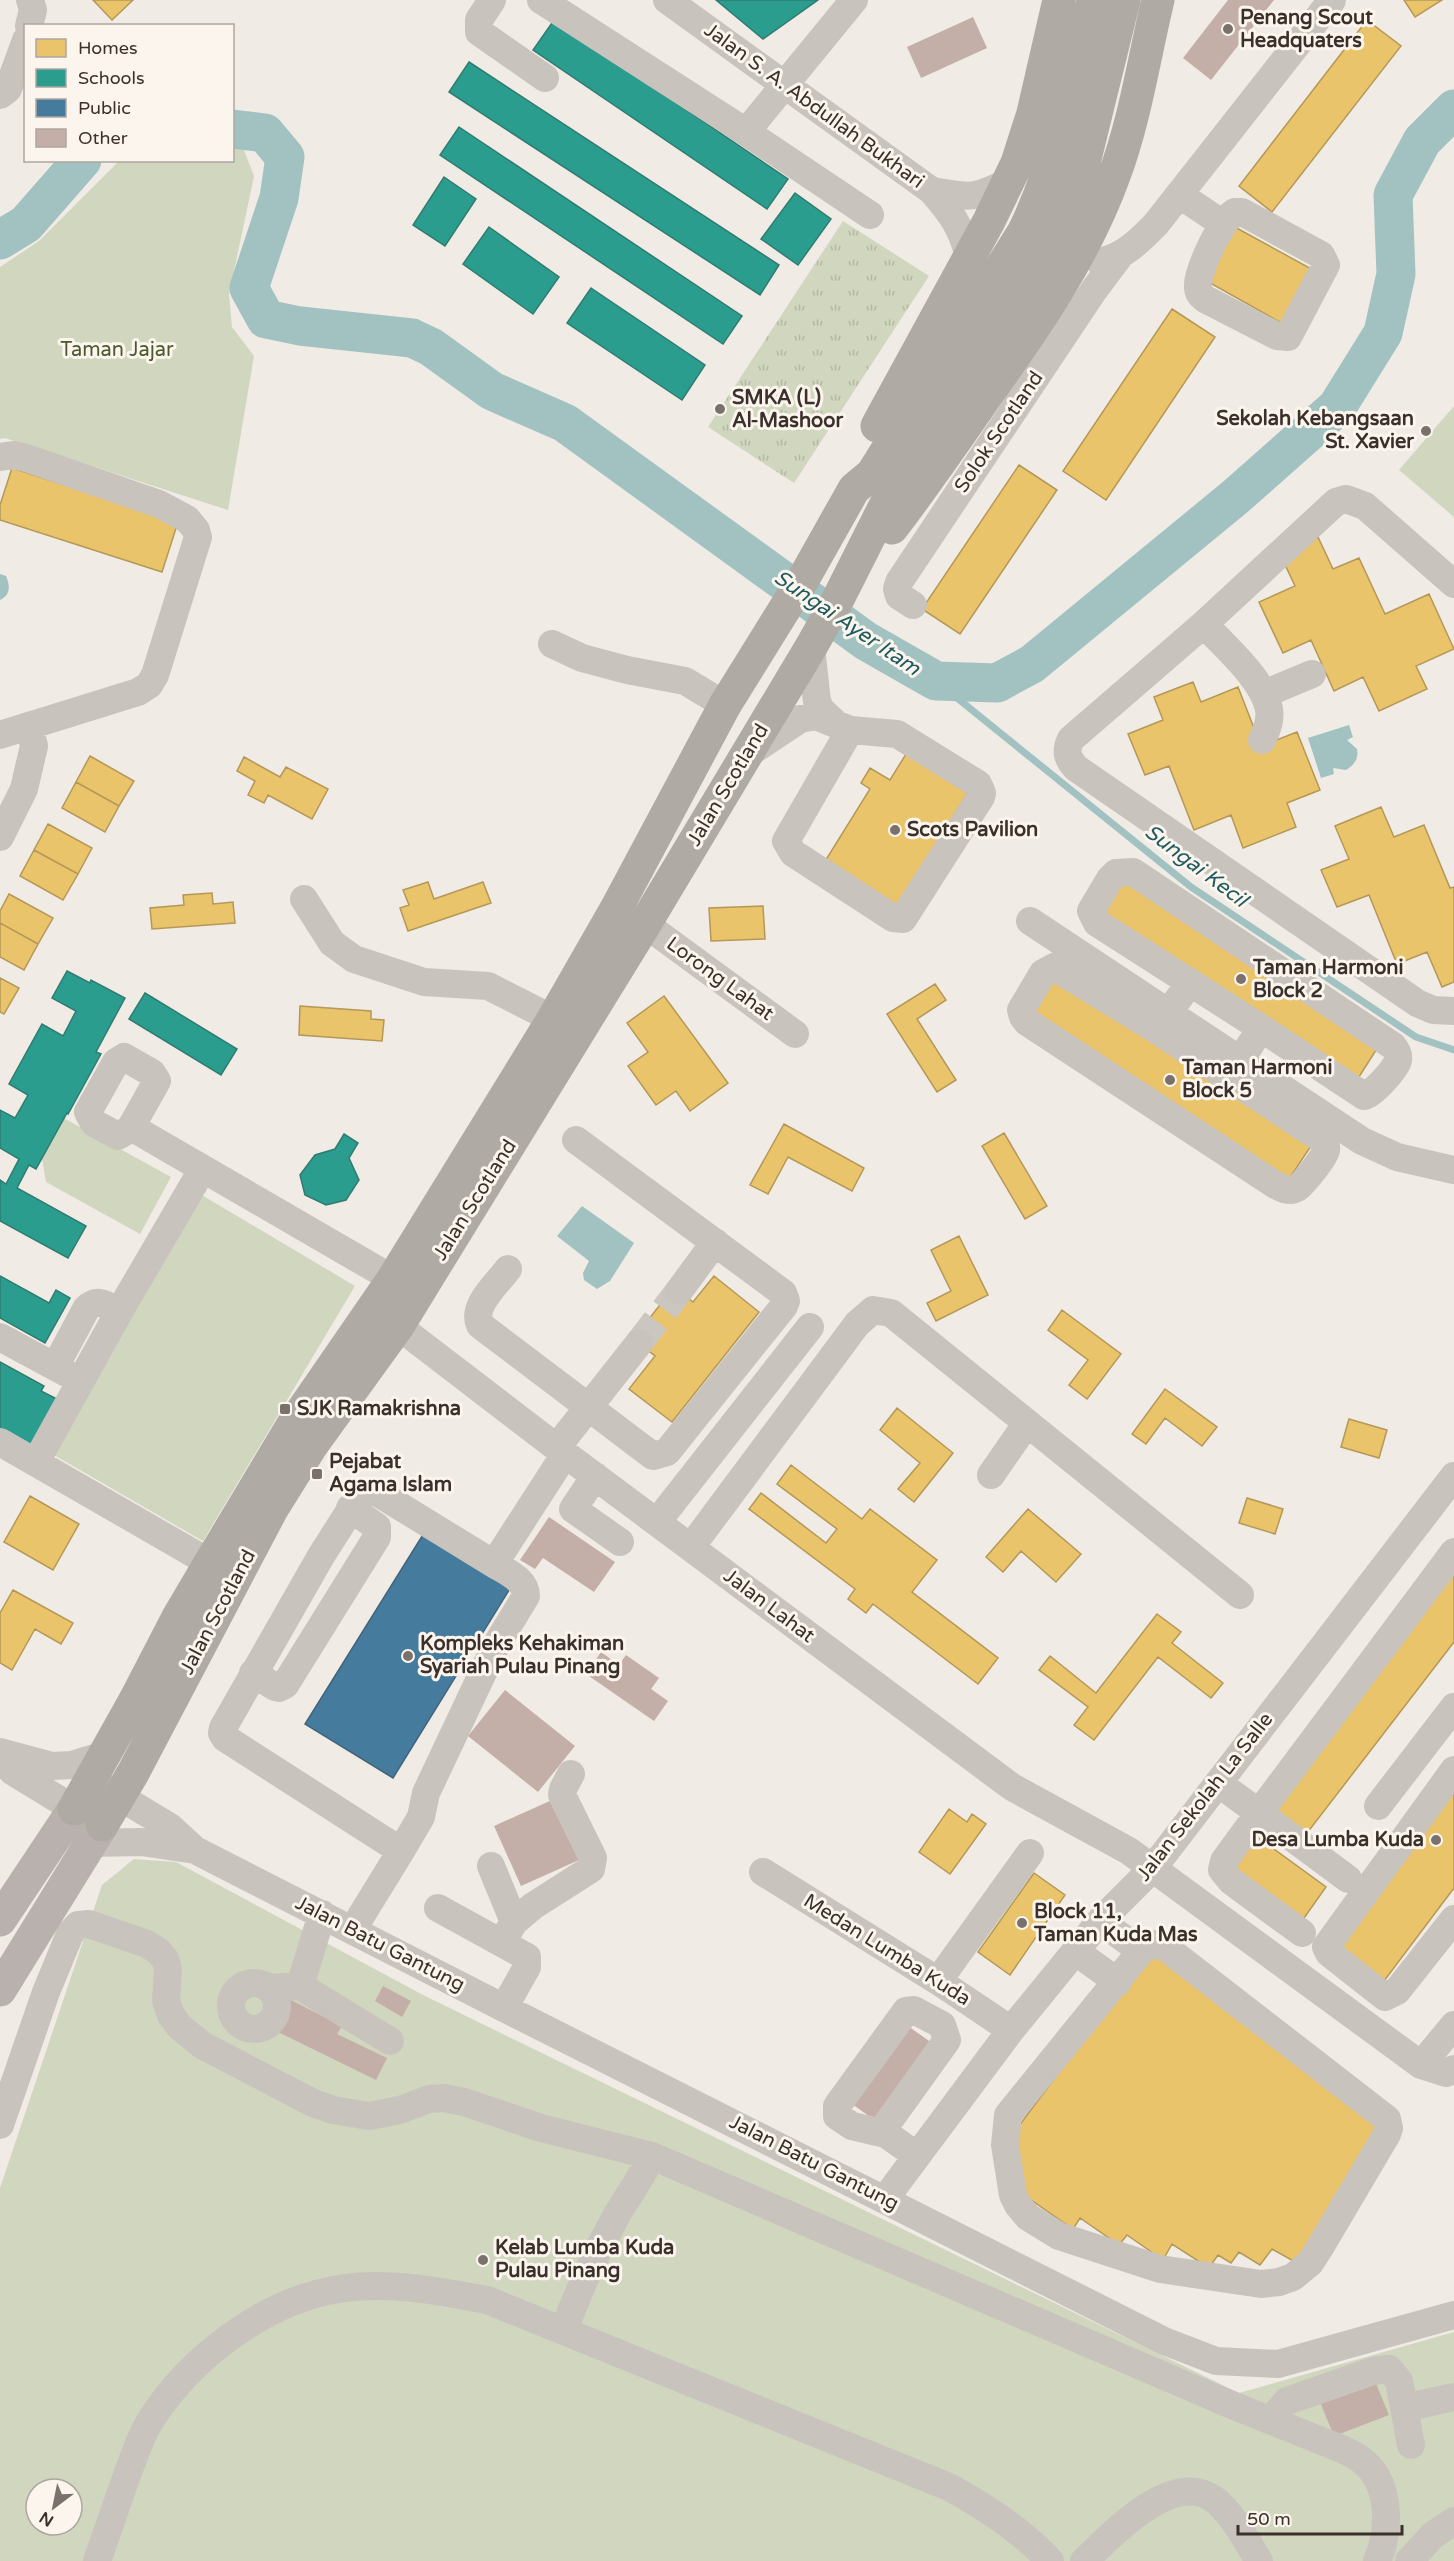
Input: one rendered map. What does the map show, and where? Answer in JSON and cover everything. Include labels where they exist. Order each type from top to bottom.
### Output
[{"type":"highway","points":[[854,489],[856,464],[1008,182],[1023,147],[1059,0]]},
{"type":"highway","points":[[934,399],[1036,205],[1055,150],[1093,0]]},
{"type":"highway","points":[[934,399],[1030,280],[1070,204],[1085,160],[1124,0]]},
{"type":"highway","points":[[838,599],[929,478],[1009,364],[1072,268],[1100,212],[1124,145],[1158,0]]},
{"type":"highway","name":"Jalan Scotland","points":[[74,1809],[177,1619],[295,1421],[393,1279],[553,1019],[616,909],[725,705],[805,576],[854,489],[872,474],[934,399]]},
{"type":"highway","name":"Jalan Scotland","points":[[97,1834],[120,1797],[272,1509],[312,1444],[398,1326],[645,924],[813,643],[897,484],[934,399]]},
{"type":"main road","name":"Jalan Scotland","points":[[0,1920],[74,1809]]},
{"type":"main road","name":"Jalan Scotland","points":[[0,1990],[97,1834]]},
{"type":"street","points":[[30,0],[33,10],[30,24]]},
{"type":"street","points":[[492,0],[479,20],[479,32],[544,78]]},
{"type":"street","points":[[541,0],[870,215]]},
{"type":"street","name":"Jalan S. A. Abdullah Bukhari","points":[[668,0],[932,191],[954,216],[963,233],[969,256]]},
{"type":"street","points":[[746,132],[854,0]]},
{"type":"street","name":"Solok Scotland","points":[[913,605],[899,596],[897,589],[899,582],[1094,290],[1180,195],[1332,0]]},
{"type":"street","points":[[0,95],[8,89],[24,45]]},
{"type":"street","name":"Jalan S. A. Abdullah Bukhari","points":[[932,191],[961,196],[978,196],[1008,182]]},
{"type":"street","points":[[1180,195],[1223,224]]},
{"type":"street","points":[[1072,268],[1126,252],[1109,234],[1100,212]]},
{"type":"street","points":[[1242,212],[1321,255],[1326,260],[1326,265],[1288,337],[1277,336],[1205,299],[1198,291],[1198,276],[1223,224],[1230,215],[1242,212]]},
{"type":"street","points":[[0,457],[13,455],[26,458],[159,504],[187,519],[196,530],[198,537],[155,675],[148,685],[138,692],[12,731]]},
{"type":"street","points":[[1454,584],[1365,506],[1346,499],[1336,502],[1204,624],[1071,739],[1067,746],[1067,756],[1071,762],[1417,1003],[1433,1010],[1454,1011]]},
{"type":"street","points":[[1204,624],[1264,694],[1270,711],[1268,727],[1262,740]]},
{"type":"street","points":[[813,643],[817,702],[821,710],[842,726]]},
{"type":"street","points":[[552,644],[582,658],[627,670],[685,681],[725,705]]},
{"type":"street","points":[[1264,694],[1312,674]]},
{"type":"street","points":[[746,755],[800,719],[809,716],[842,726],[897,734],[981,788],[981,797],[903,919],[893,918],[793,853],[786,841],[842,726]]},
{"type":"street","points":[[0,837],[24,789],[34,746],[12,731]]},
{"type":"street","points":[[1133,872],[1393,1046],[1398,1058],[1375,1091],[1365,1096],[1262,1028],[1093,918],[1093,905],[1116,873],[1133,872]]},
{"type":"street","points":[[304,899],[332,943],[354,959],[424,982],[488,986],[553,1019]]},
{"type":"street","points":[[1030,921],[1163,1022],[1235,1069],[1362,1141],[1397,1157],[1454,1170]]},
{"type":"street","name":"Lorong Lahat","points":[[645,924],[795,1034]]},
{"type":"street","points":[[1163,1022],[1054,967],[1043,973],[1022,1010],[1027,1022],[1274,1184],[1282,1189],[1296,1188],[1323,1157],[1326,1151],[1325,1143],[1235,1069]]},
{"type":"street","points":[[1163,1022],[1190,982]]},
{"type":"street","points":[[1235,1069],[1262,1028]]},
{"type":"street","points":[[131,1127],[393,1279]]},
{"type":"street","points":[[508,1269],[480,1306],[477,1319],[480,1324],[653,1456],[667,1452],[784,1306],[786,1301],[783,1293],[576,1140]]},
{"type":"street","points":[[36,1462],[119,1312],[202,1170]]},
{"type":"street","points":[[679,1291],[715,1242]]},
{"type":"street","points":[[55,1367],[90,1304],[103,1303],[119,1312]]},
{"type":"street","points":[[691,1547],[857,1324],[873,1310],[891,1313],[1240,1595]]},
{"type":"street","name":"Jalan Lahat","points":[[398,1326],[1012,1787],[1129,1851],[1421,2065]]},
{"type":"street","points":[[657,1522],[810,1327]]},
{"type":"street","points":[[0,1337],[81,1382]]},
{"type":"street","points":[[494,1564],[588,1408],[639,1344]]},
{"type":"street","points":[[992,1475],[1027,1423]]},
{"type":"street","points":[[0,1442],[210,1563]]},
{"type":"street","points":[[595,1476],[573,1509],[620,1542]]},
{"type":"street","name":"Jalan Sekolah La Salle","points":[[885,2199],[1011,2030],[1100,1921],[1153,1868],[1452,1484]]},
{"type":"street","points":[[353,1929],[401,1851],[421,1817],[426,1794],[495,1647],[526,1596],[526,1590],[519,1580],[375,1491],[361,1493],[350,1508],[222,1733],[225,1738],[401,1851]]},
{"type":"street","points":[[254,1674],[276,1687],[285,1685],[377,1537],[377,1527],[374,1523],[350,1508]]},
{"type":"street","points":[[1302,1933],[1231,1881],[1222,1870],[1224,1861],[1454,1552]]},
{"type":"street","points":[[1378,1806],[1454,1707]]},
{"type":"street","points":[[0,1752],[52,1766],[98,1767]]},
{"type":"street","points":[[0,1757],[12,1771],[74,1809],[97,1834]]},
{"type":"street","name":"Jalan Batu Gantung","points":[[98,1767],[120,1797],[170,1827],[195,1850],[1164,2341],[1216,2361],[1278,2364],[1454,2315]]},
{"type":"street","points":[[1385,1997],[1329,1953],[1326,1947],[1454,1770]]},
{"type":"street","points":[[508,1932],[533,1906],[591,1869],[593,1858],[562,1795],[571,1774]]},
{"type":"street","points":[[1218,1783],[1348,1879]]},
{"type":"street","name":"Jalan Batu Gantung","points":[[97,1834],[195,1850]]},
{"type":"street","points":[[938,1981],[1030,1853]]},
{"type":"street","points":[[491,1866],[508,1932],[528,1962],[504,2008]]},
{"type":"street","name":"Medan Lumba Kuda","points":[[763,1872],[938,1981],[1011,2030]]},
{"type":"street","points":[[438,1908],[508,1932]]},
{"type":"street","points":[[300,1986],[322,1914]]},
{"type":"street","points":[[1365,2024],[1385,1997],[1397,1991],[1404,1984],[1454,1919]]},
{"type":"street","points":[[1100,1921],[1141,1951]]},
{"type":"street","points":[[0,2125],[46,1992],[70,1934],[78,1925],[84,1924],[147,1944],[158,1951],[165,1959],[168,1969],[166,2001],[180,2028],[202,2045],[313,2103],[333,2110],[369,2116],[400,2110],[429,2099],[444,2098],[464,2102],[541,2128],[652,2156],[1227,2403],[1344,2450],[1361,2459],[1372,2470],[1388,2512],[1385,2540],[1377,2561]]},
{"type":"street","points":[[1154,1944],[1165,1947],[1388,2119],[1387,2134],[1319,2249],[1310,2263],[1293,2277],[1279,2282],[1261,2284],[1160,2269],[1059,2236],[1028,2217],[1013,2195],[1005,2145],[1008,2115],[1141,1951],[1154,1944]]},
{"type":"street","points":[[1076,1952],[1118,1982]]},
{"type":"street","points":[[269,1988],[300,1986],[390,2041]]},
{"type":"street","points":[[1454,2025],[1421,2065],[1446,2073],[1454,2069]]},
{"type":"street","points":[[881,2132],[917,2156]]},
{"type":"street","points":[[564,2330],[588,2272],[615,2219],[641,2179],[652,2156]]},
{"type":"street","points":[[97,2561],[149,2422],[179,2382],[210,2351],[249,2323],[293,2302],[338,2289],[386,2286],[437,2290],[487,2300],[949,2487],[988,2509],[1037,2547],[1050,2561]]},
{"type":"street","points":[[1271,2419],[1287,2402],[1373,2371],[1389,2369],[1399,2381],[1411,2445]]},
{"type":"street","points":[[1404,2408],[1454,2397]]},
{"type":"street","points":[[1084,2561],[1137,2512],[1177,2492],[1193,2491],[1214,2499],[1245,2537],[1258,2561]]},
{"type":"street","points":[[1409,2561],[1433,2535],[1454,2521]]},
{"type":"green space","name":"Taman Jajar","points":[[234,147],[244,150],[254,176],[229,295],[232,327],[254,356],[228,510],[5,438],[0,439],[0,267],[39,241],[118,162],[234,162]]},
{"type":"green space","points":[[843,221],[929,276],[794,483],[708,427]]},
{"type":"green space","points":[[1454,406],[1454,517],[1399,470]]},
{"type":"green space","points":[[60,1116],[171,1177],[140,1234],[46,1182],[41,1152]]},
{"type":"green space","points":[[200,1194],[355,1286],[203,1541],[54,1455]]},
{"type":"green space","name":"Kelab Lumba Kuda Pulau Pinang","points":[[134,1859],[176,1862],[423,1995],[1239,2393],[1454,2332],[1454,2561],[0,2561],[0,2188],[102,1885]]},
{"type":"water","points":[[0,574],[6,576],[9,586],[8,593],[0,600]]},
{"type":"water","points":[[1349,725],[1353,737],[1347,740],[1357,749],[1355,761],[1346,770],[1333,768],[1334,774],[1321,778],[1308,738]]},
{"type":"water","points":[[582,1206],[634,1243],[610,1281],[597,1289],[584,1280],[583,1273],[589,1261],[557,1236]]},
{"type":"building: Homes","points":[[93,0],[133,0],[112,20]]},
{"type":"building: Homes","points":[[1404,0],[1442,0],[1415,17]]},
{"type":"building: Homes","points":[[1367,20],[1401,46],[1272,212],[1239,186]]},
{"type":"building: Homes","points":[[1233,226],[1315,271],[1285,325],[1203,279]]},
{"type":"building: Homes","points":[[1172,309],[1215,337],[1106,500],[1063,471]]},
{"type":"building: Homes","points":[[1019,465],[1057,490],[960,634],[922,609]]},
{"type":"building: Homes","points":[[12,468],[178,522],[162,572],[0,520],[0,505]]},
{"type":"building: Homes","points":[[1318,537],[1333,569],[1359,558],[1385,614],[1429,594],[1454,649],[1416,666],[1427,689],[1379,711],[1363,677],[1334,691],[1311,640],[1283,653],[1259,602],[1295,586],[1280,554]]},
{"type":"building: Homes","points":[[1193,682],[1201,702],[1238,687],[1261,746],[1297,732],[1320,790],[1287,803],[1296,827],[1243,848],[1231,815],[1194,830],[1169,766],[1145,775],[1128,734],[1163,720],[1154,697]]},
{"type":"building: Homes","name":"Scots Pavilion","points":[[906,754],[968,793],[893,912],[822,866],[870,789],[861,783],[870,768],[890,780]]},
{"type":"building: Homes","points":[[90,756],[134,781],[119,806],[76,782]]},
{"type":"building: Homes","points":[[244,757],[280,777],[286,767],[328,789],[312,819],[268,795],[264,803],[248,795],[255,781],[237,771]]},
{"type":"building: Homes","points":[[76,782],[119,806],[105,832],[62,808]]},
{"type":"building: Homes","points":[[1381,807],[1394,837],[1424,825],[1450,888],[1454,887],[1454,982],[1442,987],[1427,952],[1397,964],[1369,895],[1337,907],[1321,870],[1349,859],[1335,826]]},
{"type":"building: Homes","points":[[48,824],[92,848],[78,874],[34,850]]},
{"type":"building: Homes","points":[[34,850],[78,874],[63,900],[20,876]]},
{"type":"building: Homes","name":"Taman Harmoni Block 2","points":[[1125,879],[1380,1044],[1357,1080],[1102,915]]},
{"type":"building: Homes","points":[[428,882],[434,899],[483,882],[491,903],[408,931],[400,908],[409,905],[403,890]]},
{"type":"building: Homes","points":[[212,893],[213,904],[233,902],[235,923],[152,929],[150,908],[184,905],[183,895]]},
{"type":"building: Homes","points":[[9,894],[53,918],[38,944],[0,923],[0,911]]},
{"type":"building: Homes","points":[[763,906],[765,939],[711,941],[709,908]]},
{"type":"building: Homes","points":[[0,923],[38,944],[24,970],[0,957]]},
{"type":"building: Homes","name":"Taman Harmoni Block 5","points":[[1053,977],[1311,1146],[1287,1182],[1029,1013]]},
{"type":"building: Homes","points":[[0,978],[19,988],[4,1014],[0,1012]]},
{"type":"building: Homes","points":[[935,984],[946,1000],[917,1019],[956,1080],[937,1092],[887,1014]]},
{"type":"building: Homes","points":[[664,996],[728,1083],[690,1111],[676,1091],[656,1105],[628,1066],[648,1052],[627,1023]]},
{"type":"building: Homes","points":[[300,1006],[371,1011],[371,1019],[384,1020],[382,1041],[299,1035]]},
{"type":"building: Homes","points":[[784,1124],[864,1168],[852,1191],[788,1157],[768,1194],[750,1185]]},
{"type":"building: Homes","points":[[1004,1133],[1047,1206],[1025,1219],[982,1146]]},
{"type":"building: Homes","points":[[959,1236],[988,1295],[936,1321],[927,1303],[951,1291],[931,1250]]},
{"type":"building: Homes","points":[[714,1276],[759,1312],[672,1422],[629,1389],[655,1356],[633,1339],[674,1287],[693,1302]]},
{"type":"building: Homes","points":[[1062,1310],[1121,1354],[1087,1399],[1069,1385],[1088,1360],[1048,1330]]},
{"type":"building: Homes","points":[[1165,1389],[1217,1427],[1202,1446],[1165,1418],[1146,1444],[1132,1434]]},
{"type":"building: Homes","points":[[897,1408],[953,1453],[914,1502],[898,1489],[920,1463],[880,1430]]},
{"type":"building: Homes","points":[[1349,1419],[1387,1430],[1379,1458],[1341,1447]]},
{"type":"building: Homes","points":[[791,1465],[862,1519],[870,1509],[937,1560],[912,1592],[998,1658],[978,1684],[873,1604],[866,1613],[848,1599],[855,1589],[749,1509],[761,1493],[826,1543],[837,1529],[777,1484]]},
{"type":"building: Homes","points":[[30,1496],[79,1524],[53,1570],[4,1542]]},
{"type":"building: Homes","points":[[1247,1498],[1283,1509],[1275,1534],[1239,1523]]},
{"type":"building: Homes","points":[[1028,1509],[1081,1554],[1056,1582],[1021,1551],[1003,1572],[986,1557]]},
{"type":"building: Homes","points":[[1454,1568],[1454,1642],[1304,1837],[1268,1809]]},
{"type":"building: Homes","points":[[13,1590],[73,1623],[61,1644],[35,1629],[12,1670],[0,1663],[0,1613]]},
{"type":"building: Homes","points":[[1157,1614],[1181,1632],[1172,1643],[1223,1683],[1211,1698],[1158,1657],[1094,1740],[1074,1725],[1088,1707],[1039,1670],[1050,1656],[1096,1693]]},
{"type":"building: Homes","name":"Desa Lumba Kuda","points":[[1454,1792],[1454,1888],[1384,1981],[1337,1946]]},
{"type":"building: Homes","points":[[949,1809],[967,1822],[972,1814],[986,1824],[950,1874],[919,1852]]},
{"type":"building: Homes","points":[[1252,1833],[1326,1887],[1302,1921],[1227,1866]]},
{"type":"building: Homes","name":"Block 11, Taman Kuda Mas","points":[[1034,1873],[1065,1895],[1010,1975],[978,1952]]},
{"type":"building: Homes","points":[[1151,1950],[1385,2127],[1297,2263],[1272,2249],[1260,2265],[1239,2252],[1231,2263],[1218,2255],[1209,2268],[1172,2244],[1163,2260],[1127,2235],[1119,2245],[1080,2218],[1073,2229],[1021,2193],[1012,2135]]},
{"type":"building: Schools","points":[[716,0],[818,0],[763,39]]},
{"type":"building: Schools","points":[[554,20],[788,179],[767,209],[533,50]]},
{"type":"building: Schools","points":[[469,62],[779,265],[760,295],[449,92]]},
{"type":"building: Schools","points":[[459,127],[742,316],[723,344],[440,155]]},
{"type":"building: Schools","points":[[444,177],[476,199],[445,246],[413,225]]},
{"type":"building: Schools","points":[[795,193],[831,219],[798,265],[761,239]]},
{"type":"building: Schools","points":[[489,227],[559,277],[533,314],[463,264]]},
{"type":"building: Schools","points":[[591,288],[705,365],[682,400],[567,323]]},
{"type":"building: Schools","points":[[67,971],[90,983],[91,980],[125,998],[96,1052],[101,1054],[68,1114],[36,1169],[29,1165],[17,1188],[86,1226],[68,1258],[0,1221],[0,1180],[6,1184],[19,1159],[0,1148],[0,1110],[15,1118],[28,1095],[9,1084],[42,1024],[63,1036],[76,1011],[52,998]]},
{"type":"building: Schools","points":[[145,993],[237,1049],[221,1075],[129,1019]]},
{"type":"building: Schools","points":[[344,1134],[358,1143],[349,1158],[359,1180],[346,1200],[326,1205],[305,1195],[300,1175],[315,1155],[335,1149]]},
{"type":"building: Schools","points":[[0,1276],[49,1303],[56,1290],[70,1298],[45,1343],[0,1318]]},
{"type":"building: Schools","points":[[0,1362],[44,1386],[41,1391],[57,1399],[29,1451],[0,1437]]},
{"type":"building: Public","name":"Kompleks Kehakiman Syariah Pulau Pinang","points":[[424,1533],[511,1587],[393,1778],[305,1724]]},
{"type":"building: Other","name":"Penang Scout Headquaters","points":[[1228,0],[1274,0],[1211,80],[1183,58]]},
{"type":"building: Other","points":[[973,17],[987,48],[921,78],[907,47]]},
{"type":"building: Other","points":[[549,1517],[615,1562],[594,1592],[543,1558],[535,1569],[520,1560]]},
{"type":"building: Other","points":[[601,1652],[619,1665],[626,1655],[659,1678],[651,1689],[668,1701],[654,1721],[586,1674]]},
{"type":"building: Other","points":[[505,1690],[575,1746],[538,1792],[468,1736]]},
{"type":"building: Other","points":[[552,1800],[579,1860],[521,1886],[494,1826]]},
{"type":"building: Other","points":[[383,1986],[411,2001],[402,2017],[375,2001]]},
{"type":"building: Other","points":[[289,1999],[342,2026],[337,2034],[387,2058],[376,2080],[274,2030]]},
{"type":"building: Other","points":[[908,2026],[936,2046],[880,2124],[852,2104]]},
{"type":"building: Other","points":[[1375,2381],[1389,2415],[1334,2436],[1320,2402]]},
{"type":"waterway","name":"Sungai Ayer Itam","points":[[234,129],[265,133],[285,157],[279,198],[249,288],[266,319],[300,326],[412,338],[431,347],[492,391],[565,423],[866,641],[936,681],[997,683],[1032,664],[1234,498],[1337,407],[1383,333],[1396,274],[1393,195],[1422,141],[1454,109]]},
{"type":"waterway","name":"Sungai Ayer Itam","points":[[0,240],[26,224],[80,162]]},
{"type":"waterway","name":"Sungai Kecil","points":[[936,681],[1191,887],[1416,1037],[1454,1050]]},
{"type":"tunnel","points":[[639,1343],[679,1291]]},
{"type":"place","name":"Penang Scout Headquaters","points":[[1228,29]]},
{"type":"place","name":"SMKA (L) Al-Mashoor","points":[[720,409]]},
{"type":"place","name":"Sekolah Kebangsaan St. Xavier","points":[[1426,431]]},
{"type":"place","name":"Scots Pavilion","points":[[895,830]]},
{"type":"place","name":"Taman Harmoni Block 2","points":[[1241,979]]},
{"type":"place","name":"Taman Harmoni Block 5","points":[[1170,1080]]},
{"type":"place","name":"SJK Ramakrishna","points":[[285,1409]]},
{"type":"place","name":"Pejabat Agama Islam","points":[[317,1474]]},
{"type":"place","name":"Kompleks Kehakiman Syariah Pulau Pinang","points":[[408,1656]]},
{"type":"place","name":"Desa Lumba Kuda","points":[[1436,1840]]},
{"type":"place","name":"Block 11, Taman Kuda Mas","points":[[1022,1923]]},
{"type":"place","name":"Kelab Lumba Kuda Pulau Pinang","points":[[483,2260]]}]
